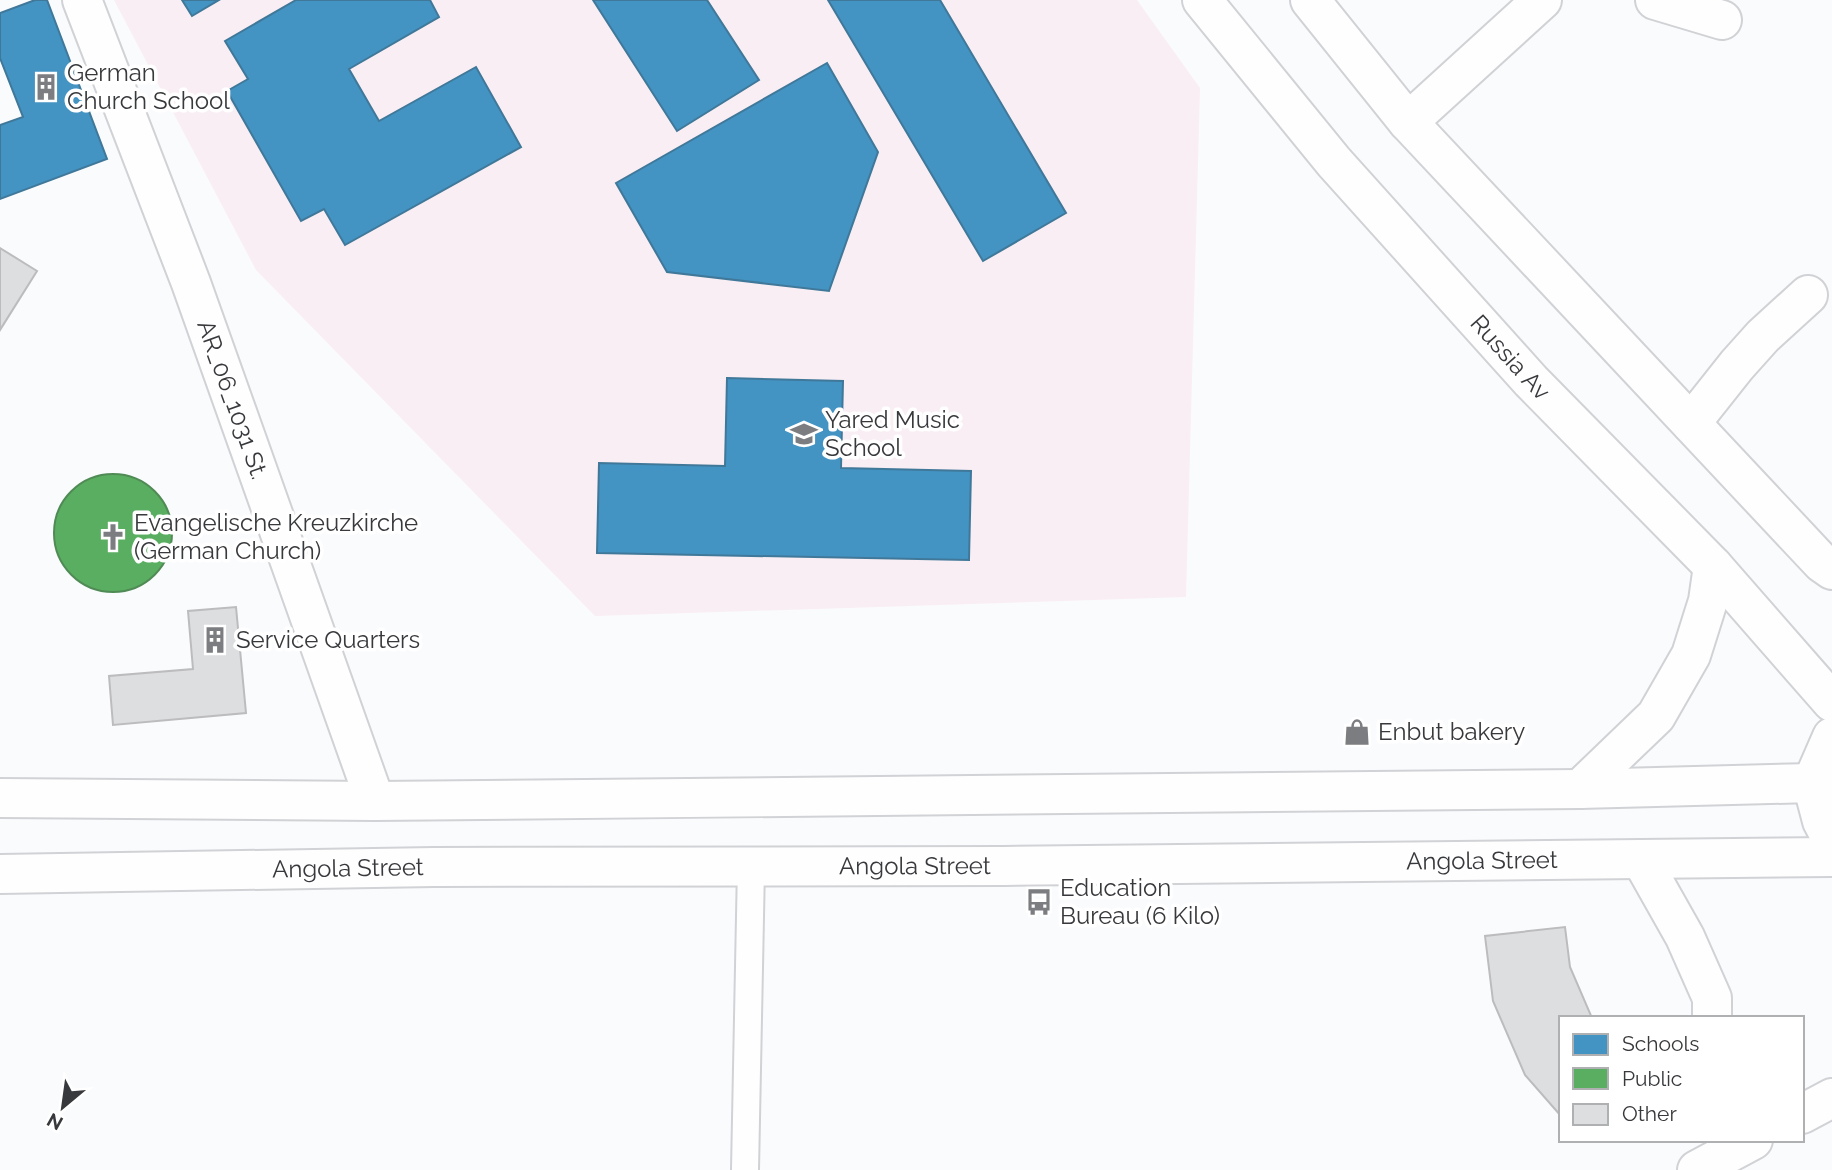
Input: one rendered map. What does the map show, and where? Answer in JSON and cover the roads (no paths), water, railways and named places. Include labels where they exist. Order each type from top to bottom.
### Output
[{"type":"main road","name":"AR_06_1031 St.","points":[[82,0],[191,283],[375,801]]},
{"type":"main road","name":"Russia Av","points":[[1202,0],[1334,162],[1513,361],[1713,566],[1832,702]]},
{"type":"main road","points":[[1310,0],[1408,122],[1832,570]]},
{"type":"main road","points":[[1408,122],[1542,0]]},
{"type":"main road","points":[[1656,0],[1722,20]]},
{"type":"main road","points":[[1691,424],[1763,336],[1808,295]]},
{"type":"main road","points":[[1580,789],[1656,716],[1691,655],[1708,601],[1713,566]]},
{"type":"main road","points":[[1832,737],[1812,783],[1822,821],[1832,840]]},
{"type":"main road","points":[[0,798],[375,801],[1580,789],[1812,783]]},
{"type":"main road","name":"Angola Street","points":[[0,874],[447,867],[1004,866],[1832,857]]},
{"type":"main road","points":[[1641,859],[1685,937],[1712,998],[1712,1016]]},
{"type":"main road","points":[[1804,1113],[1832,1098]]},
{"type":"main road","points":[[1696,1170],[1699,1142]]},
{"type":"main road","points":[[1696,1170],[1749,1142]]},
{"type":"lane","points":[[745,1170],[751,866]]},
{"type":"place","name":"German Church School","points":[[46,87]]},
{"type":"place","name":"Yared Music School","points":[[804,434]]},
{"type":"place","name":"Evangelische Kreuzkirche (German Church)","points":[[113,537]]},
{"type":"place","name":"Service Quarters","points":[[215,640]]},
{"type":"place","name":"Enbut bakery","points":[[1357,732]]},
{"type":"place","name":"Education Bureau (6 Kilo)","points":[[1039,902]]}]
